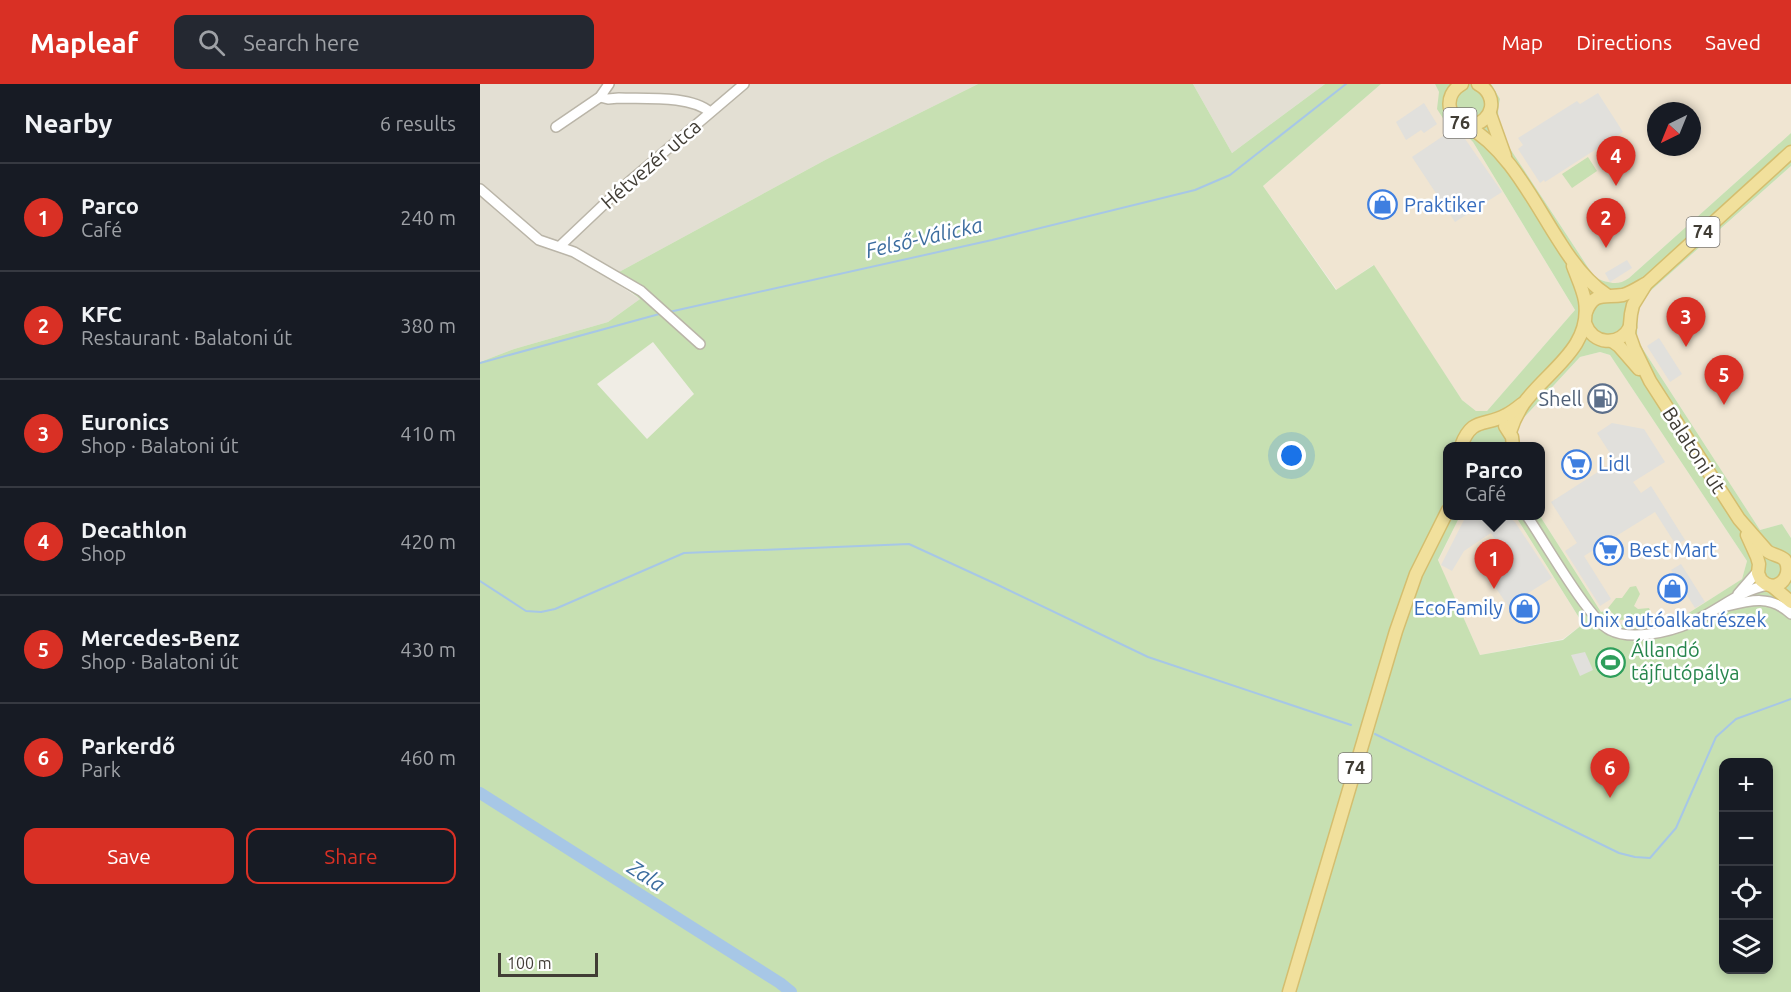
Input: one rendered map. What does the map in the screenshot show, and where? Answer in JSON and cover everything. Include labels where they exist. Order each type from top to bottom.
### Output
[{"type":"main road","name":"76","points":[[1462,84],[1449,90],[1451,113],[1456,120],[1483,136],[1506,159],[1571,259],[1598,289],[1610,295]]},
{"type":"main road","name":"76","points":[[1478,84],[1484,87],[1490,95],[1492,105],[1490,114],[1506,159]]},
{"type":"main road","name":"76","points":[[1467,125],[1478,124],[1490,114]]},
{"type":"main road","name":"74","points":[[1570,354],[1623,336],[1631,320],[1633,305],[1646,284],[1791,152]]},
{"type":"main road","name":"76","points":[[1571,259],[1584,295],[1585,318]]},
{"type":"main road","name":"74","points":[[1463,442],[1467,434],[1477,424],[1506,416],[1523,404],[1570,354],[1583,333],[1585,318],[1595,299],[1610,295],[1623,295],[1646,284]]},
{"type":"main road","points":[[1610,295],[1623,301],[1631,320]]},
{"type":"main road","points":[[1585,318],[1592,335],[1605,341]]},
{"type":"main road","name":"Balatoni út","points":[[1631,320],[1629,334],[1631,341],[1650,381],[1739,519],[1772,555],[1788,561],[1791,594]]},
{"type":"main road","name":"Balatoni út","points":[[1605,341],[1619,346],[1650,381]]},
{"type":"main road","name":"74","points":[[1510,432],[1523,404]]},
{"type":"main road","points":[[1493,421],[1503,424],[1510,432],[1512,442]]},
{"type":"main road","name":"Balatoni út","points":[[1739,519],[1761,580],[1791,602]]},
{"type":"main road","name":"74","points":[[1289,992],[1396,631],[1416,574],[1443,520]]},
{"type":"main road","points":[[1758,568],[1763,559],[1772,555]]},
{"type":"main road","points":[[1770,586],[1781,584],[1789,576]]},
{"type":"street","points":[[556,127],[600,97],[609,84]]},
{"type":"street","name":"Hétvezér utca","points":[[560,246],[617,192],[744,84]]},
{"type":"street","points":[[600,97],[689,102],[704,107],[710,112]]},
{"type":"street","points":[[480,189],[539,240],[560,246],[635,287],[700,344]]},
{"type":"street","points":[[1530,520],[1591,613],[1600,624],[1616,633],[1637,636],[1684,626],[1734,598],[1759,587],[1770,586]]},
{"type":"street","points":[[1734,598],[1758,568]]},
{"type":"street","points":[[1719,608],[1762,599],[1776,604],[1791,614]]},
{"type":"shaded area","points":[[480,84],[978,84],[827,159],[608,278],[640,299],[608,322],[514,349],[480,362]]},
{"type":"shaded area","points":[[1193,84],[1325,84],[1232,153]]},
{"type":"shaded area","points":[[1381,84],[1435,84],[1450,129],[1465,134],[1473,142],[1575,310],[1487,411],[1476,411],[1462,400],[1373,265],[1337,290],[1263,186]]},
{"type":"shaded area","points":[[1491,84],[1791,84],[1791,133],[1629,278],[1616,285],[1595,278],[1505,141],[1498,122],[1497,110],[1500,99]]},
{"type":"shaded area","points":[[1598,93],[1623,132],[1540,183],[1518,149],[1523,145],[1518,138],[1577,101],[1580,104]]},
{"type":"shaded area","points":[[1424,103],[1437,124],[1424,133],[1421,130],[1406,140],[1396,122]]},
{"type":"shaded area","points":[[1452,130],[1456,136],[1461,133],[1502,192],[1455,222],[1412,157]]},
{"type":"shaded area","points":[[1791,166],[1791,538],[1782,524],[1760,530],[1637,340],[1638,302]]},
{"type":"shaded area","points":[[1627,260],[1632,268],[1610,282],[1605,273]]},
{"type":"shaded area","points":[[1659,338],[1682,374],[1670,382],[1647,346]]},
{"type":"shaded area","points":[[1600,352],[1610,355],[1747,561],[1742,579],[1676,621],[1618,625],[1609,610],[1601,612],[1543,520],[1545,520],[1545,442],[1517,442],[1516,426],[1580,357]]},
{"type":"shaded area","points":[[1612,423],[1644,429],[1665,462],[1633,482],[1641,493],[1651,486],[1685,540],[1676,545],[1655,512],[1584,556],[1611,599],[1600,606],[1565,551],[1577,543],[1551,502],[1615,461],[1597,433]]},
{"type":"shaded area","points":[[1458,520],[1518,520],[1583,624],[1563,639],[1480,655],[1438,561]]},
{"type":"shaded area","points":[[1464,520],[1512,520],[1552,578],[1508,606],[1489,578],[1511,563],[1491,533],[1464,551],[1452,571],[1441,565]]},
{"type":"shaded area","points":[[1681,564],[1705,602],[1695,608],[1671,570]]},
{"type":"shaded area","points":[[1585,652],[1593,670],[1580,676],[1571,655]]},
{"type":"green space","points":[[978,84],[1193,84],[1232,153],[1325,84],[1381,84],[1263,186],[1336,290],[1374,265],[1462,400],[1476,411],[1487,411],[1575,310],[1473,142],[1465,134],[1450,129],[1437,109],[1439,92],[1435,84],[1491,84],[1500,99],[1499,120],[1505,141],[1595,278],[1612,283],[1629,278],[1791,133],[1791,166],[1638,302],[1637,340],[1760,530],[1782,524],[1791,538],[1791,992],[480,992],[480,362],[514,349],[608,322],[640,299],[608,278],[827,159]],"holes":[[[653,342],[694,394],[647,439],[597,384]],[[1600,352],[1610,355],[1747,561],[1742,579],[1676,621],[1618,625],[1609,610],[1601,612],[1543,520],[1518,520],[1583,624],[1563,640],[1480,655],[1438,560],[1458,520],[1443,520],[1443,442],[1518,442],[1516,426],[1580,357]]]},
{"type":"green space","points":[[1588,157],[1597,171],[1572,188],[1562,174]]},
{"type":"green space","points":[[1636,586],[1640,594],[1634,606],[1638,609],[1649,608],[1653,618],[1618,620],[1608,608],[1616,598],[1622,598],[1630,587]]},
{"type":"waterway","name":"Felső-Válicka","points":[[669,312],[992,240],[1195,190],[1230,175],[1346,84]]},
{"type":"waterway","name":"Felső-Válicka","points":[[480,363],[663,313]]},
{"type":"waterway","points":[[480,581],[526,611],[541,612],[555,609],[684,553],[909,544],[1148,657],[1351,725]]},
{"type":"waterway","points":[[1375,734],[1619,853],[1650,858],[1676,828],[1716,737],[1736,719],[1791,699]]},
{"type":"waterway","name":"Zala","points":[[480,793],[791,992]]},
{"type":"place","name":"Decathlon","points":[[1616,186]]},
{"type":"place","name":"Praktiker","points":[[1383,205]]},
{"type":"place","name":"KFC","points":[[1606,248]]},
{"type":"place","name":"Euronics","points":[[1686,347]]},
{"type":"place","name":"Shell","points":[[1603,399]]},
{"type":"place","name":"Mercedes-Benz","points":[[1724,405]]},
{"type":"place","name":"Lidl","points":[[1577,464]]},
{"type":"place","name":"Best Mart","points":[[1608,550]]},
{"type":"place","name":"Parco","points":[[1494,589]]},
{"type":"place","name":"Unix autóalkatrészek","points":[[1673,589]]},
{"type":"place","name":"EcoFamily","points":[[1524,608]]},
{"type":"place","name":"Állandó tájfutópálya","points":[[1610,662]]},
{"type":"place","name":"Parkerdő","points":[[1610,798]]}]
